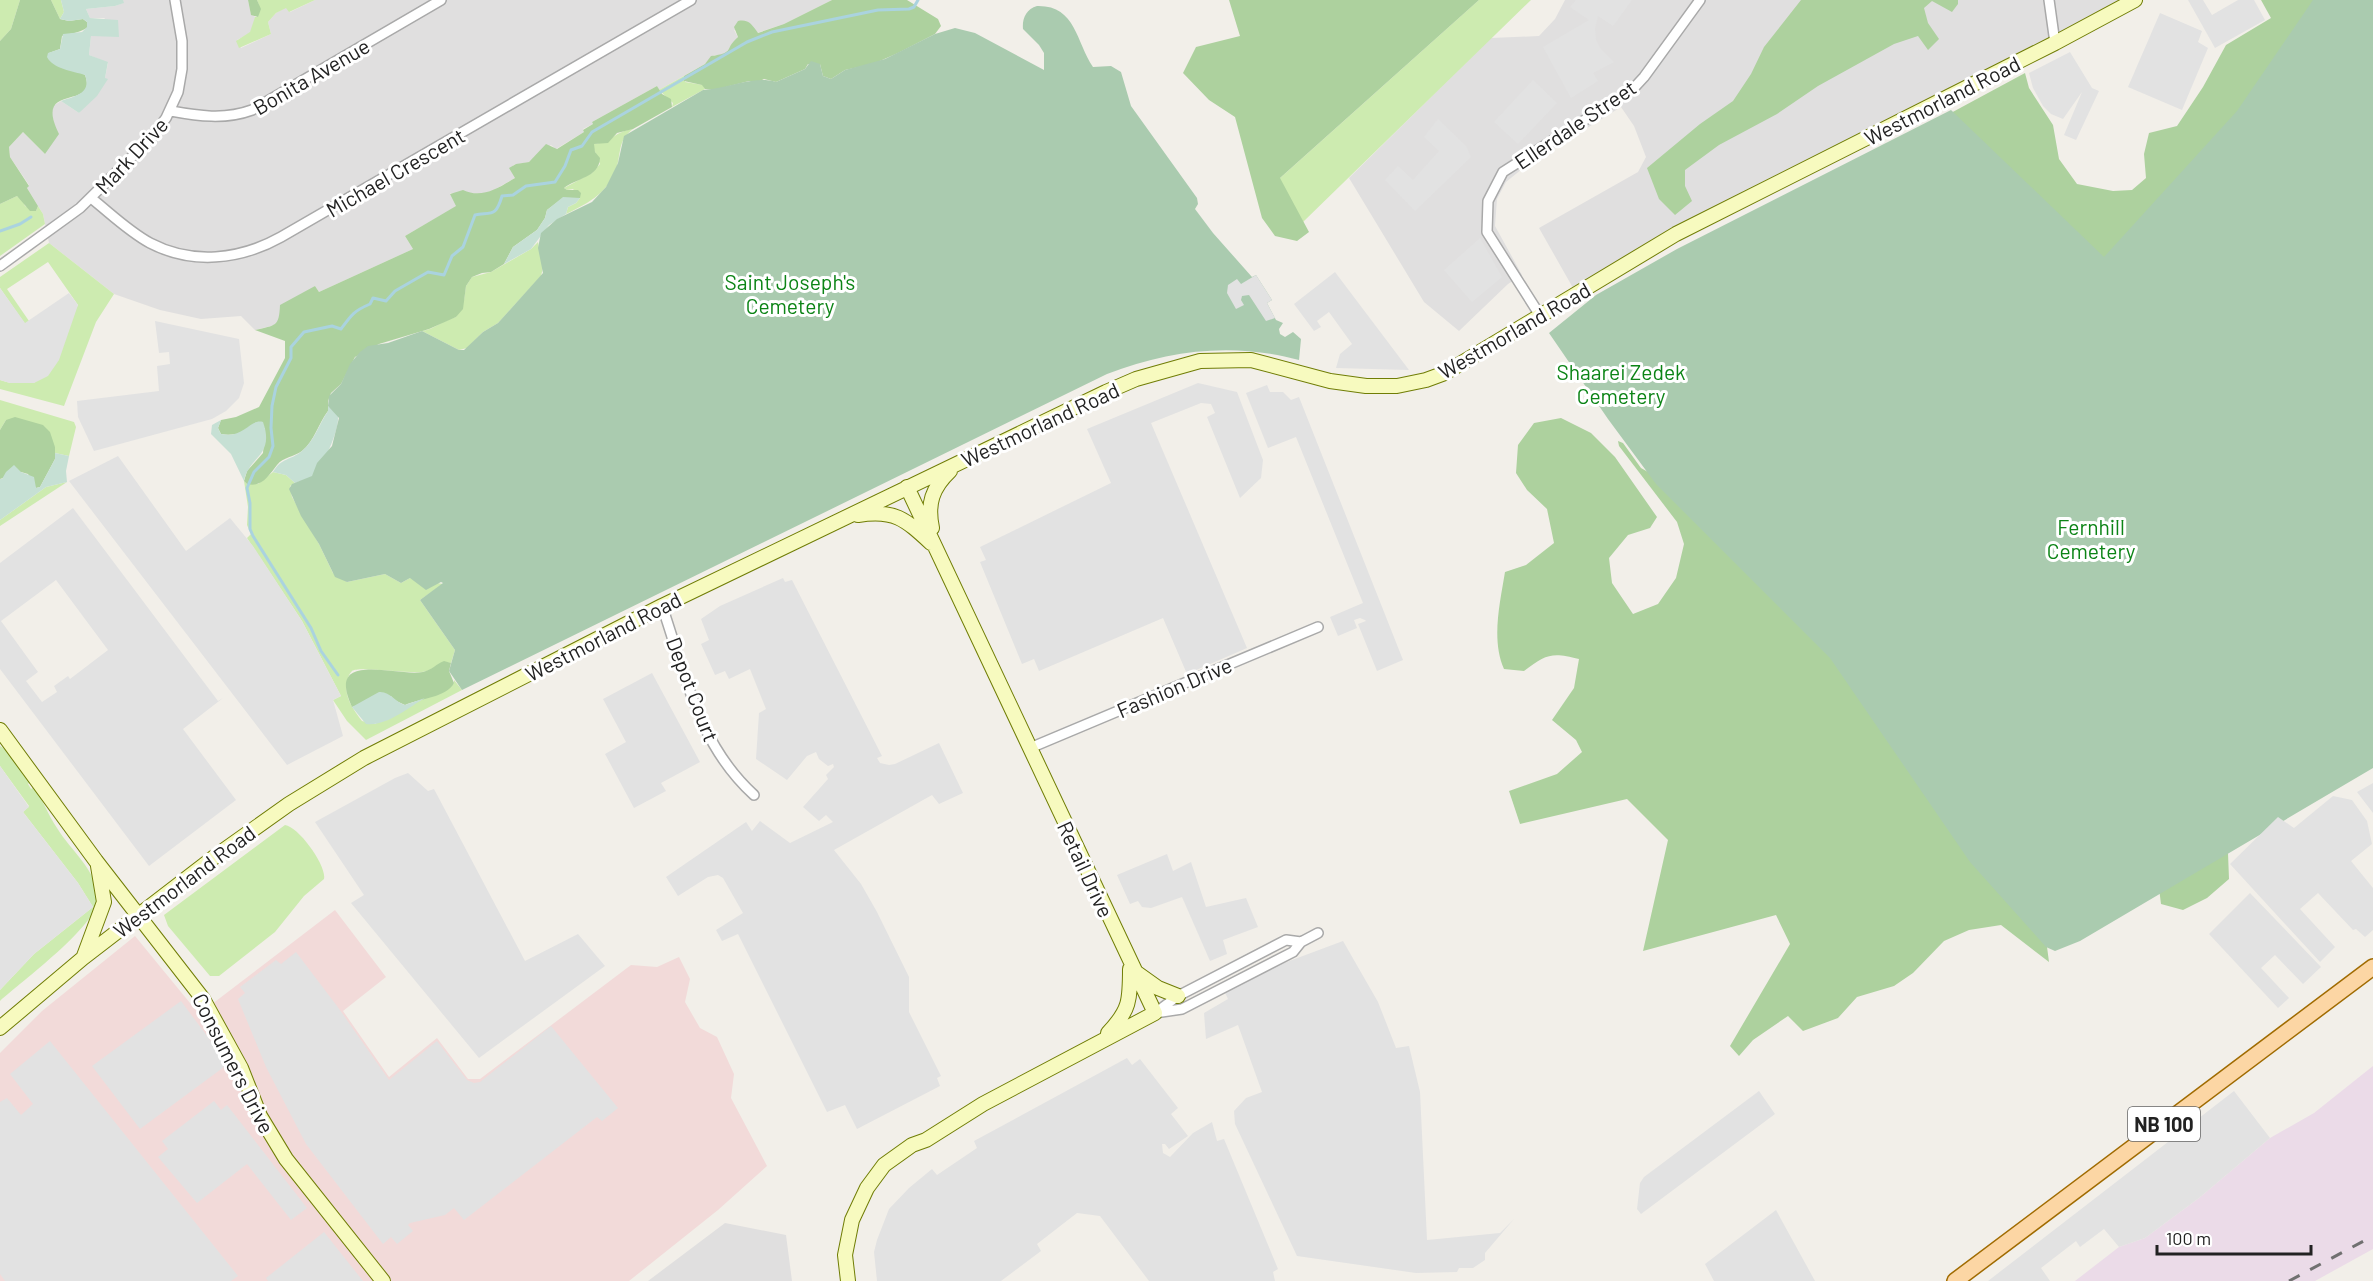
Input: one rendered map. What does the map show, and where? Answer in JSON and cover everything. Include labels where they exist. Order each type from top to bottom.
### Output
[{"type":"main road","name":"NB 100","points":[[1955,1281],[2373,967]]},
{"type":"street","name":"Mark Drive","points":[[0,266],[62,223],[91,198],[156,132],[171,111],[178,92],[182,69],[181,30],[175,0]]},
{"type":"street","name":"Bonita Avenue","points":[[171,111],[214,117],[236,115],[252,110],[441,0]]},
{"type":"street","name":"Michael Crescent","points":[[91,198],[141,237],[172,252],[203,258],[248,252],[281,237],[691,0]]},
{"type":"street","name":"Ellerdale Street","points":[[1541,316],[1487,232],[1488,201],[1503,172],[1632,90],[1700,0]]},
{"type":"street","points":[[2049,0],[2055,43]]},
{"type":"street","name":"Westmorland Road","points":[[0,1028],[138,915],[213,858],[316,786],[364,758],[662,606],[958,462],[1136,379],[1200,361],[1251,360],[1330,381],[1360,385],[1397,386],[1426,381],[1458,368],[1612,271],[1685,230],[2055,43],[2135,0]]},
{"type":"street","points":[[936,548],[929,508],[930,499],[935,486],[958,462]]},
{"type":"street","name":"Retail Drive","points":[[908,487],[1130,964],[1155,1013]]},
{"type":"street","points":[[845,517],[872,513],[898,516],[936,548]]},
{"type":"street","name":"Depot Court","points":[[662,606],[703,727],[722,760],[754,795]]},
{"type":"street","name":"Fashion Drive","points":[[1030,748],[1318,627]]},
{"type":"street","name":"Consumers Drive","points":[[0,730],[96,861],[186,975],[213,1015],[241,1068],[260,1116],[286,1159],[383,1281]]},
{"type":"street","points":[[83,958],[104,902],[102,882],[96,861]]},
{"type":"street","points":[[1155,1013],[1182,1009],[1293,952],[1301,942],[1318,933]]},
{"type":"street","points":[[848,1281],[845,1255],[852,1220],[867,1188],[880,1173],[889,1171],[916,1151],[926,1140],[982,1104],[1155,1013],[1178,996],[1286,940],[1301,942]]},
{"type":"street","points":[[1130,964],[1149,983],[1178,996]]},
{"type":"street","points":[[1099,1042],[1122,1019],[1129,1004],[1130,964]]},
{"type":"shaded area","points":[[123,0],[248,0],[251,14],[255,17],[254,25],[250,33],[237,40],[241,48],[271,34],[268,22],[276,13],[286,7],[290,12],[315,0],[832,0],[784,24],[757,33],[734,30],[738,37],[724,55],[714,55],[705,64],[659,90],[657,86],[592,122],[593,124],[583,129],[584,132],[556,149],[551,145],[529,162],[513,165],[515,178],[487,194],[450,193],[457,206],[405,236],[413,249],[319,292],[315,286],[275,325],[255,330],[241,316],[201,319],[160,310],[114,294],[49,243],[43,214],[27,188],[29,185],[10,157],[9,147],[23,132],[45,154],[54,122],[51,111],[53,106],[61,101],[79,113],[105,78],[108,63],[89,55],[91,36],[105,18],[90,18],[86,9],[115,6],[123,3]]},
{"type":"shaded area","points":[[1565,0],[2135,0],[1841,151],[1577,295],[1539,228],[1638,172],[1646,157],[1634,126],[1621,107],[1527,165],[1506,182],[1497,199],[1495,226],[1522,275],[1508,284],[1459,331],[1424,302],[1349,178],[1491,38],[1539,36],[1555,19]]},
{"type":"shaded area","points":[[1576,0],[1632,0],[1613,26],[1598,16],[1595,28],[1596,40],[1600,48],[1614,62],[1593,73],[1598,81],[1571,98],[1543,47],[1589,20],[1570,7]]},
{"type":"shaded area","points":[[2188,0],[2203,0],[2212,15],[2238,0],[2254,0],[2265,20],[2215,48]]},
{"type":"shaded area","points":[[2160,13],[2202,31],[2198,42],[2208,48],[2182,110],[2128,87]]},
{"type":"shaded area","points":[[2070,52],[2092,88],[2099,91],[2076,140],[2064,135],[2082,92],[2063,119],[2051,114],[2043,106],[2033,88],[2029,73]]},
{"type":"shaded area","points":[[1533,80],[1557,103],[1518,144],[1494,122]]},
{"type":"shaded area","points":[[1438,119],[1466,146],[1471,157],[1415,211],[1385,180],[1398,166],[1413,180],[1439,151],[1424,137]]},
{"type":"shaded area","points":[[1480,238],[1502,277],[1472,302],[1444,270]]},
{"type":"shaded area","points":[[1335,272],[1409,370],[1336,368],[1340,354],[1352,344],[1329,312],[1317,321],[1321,327],[1314,331],[1294,304]]},
{"type":"shaded area","points":[[1256,275],[1272,300],[1267,303],[1275,318],[1266,321],[1249,295],[1242,296],[1241,300],[1244,305],[1236,309],[1227,293],[1228,285],[1237,279],[1241,284]]},
{"type":"shaded area","points":[[0,288],[25,323],[69,293],[78,305],[59,360],[48,376],[34,383],[10,383],[0,380]]},
{"type":"shaded area","points":[[155,321],[239,339],[244,383],[239,398],[226,411],[212,419],[94,451],[78,417],[77,401],[159,391],[157,366],[170,364],[169,352],[159,353]]},
{"type":"shaded area","points":[[1198,383],[1237,392],[1263,460],[1261,478],[1240,498],[1207,417],[1215,413],[1211,404],[1201,403],[1151,423],[1247,648],[1187,674],[1163,618],[1039,671],[1034,659],[1022,664],[980,562],[986,560],[980,547],[1111,483],[1087,429]]},
{"type":"shaded area","points":[[1267,385],[1270,392],[1283,392],[1291,400],[1299,397],[1403,660],[1377,671],[1358,624],[1366,621],[1360,618],[1354,620],[1357,628],[1338,636],[1330,617],[1363,603],[1296,437],[1268,448],[1246,393]]},
{"type":"shaded area","points":[[118,456],[186,551],[230,518],[253,546],[302,621],[341,696],[333,700],[343,736],[287,765],[69,481]]},
{"type":"shaded area","points":[[73,508],[218,701],[223,698],[183,729],[236,800],[149,866],[0,669],[0,563]],"holes":[[[56,580],[108,650],[70,679],[68,676],[54,686],[57,692],[42,702],[26,681],[38,672],[1,621]]]},
{"type":"shaded area","points":[[783,578],[785,582],[792,580],[882,756],[877,758],[880,763],[895,764],[939,743],[963,793],[939,804],[932,795],[834,850],[861,884],[909,977],[909,1012],[941,1076],[937,1078],[940,1086],[857,1129],[845,1105],[827,1112],[738,934],[722,941],[716,930],[743,913],[723,878],[718,875],[708,877],[678,896],[666,877],[746,822],[752,831],[760,821],[790,843],[833,822],[826,815],[819,821],[803,807],[828,779],[826,775],[834,767],[833,764],[828,766],[819,759],[816,752],[807,756],[787,780],[756,759],[759,713],[766,709],[750,669],[729,679],[725,671],[715,675],[701,644],[709,640],[701,619],[720,606]]},
{"type":"shaded area","points":[[652,673],[700,762],[661,783],[666,791],[634,808],[605,754],[626,742],[603,699]]},
{"type":"shaded area","points":[[0,766],[29,807],[23,812],[78,883],[93,907],[34,954],[0,990]]},
{"type":"shaded area","points":[[408,773],[428,791],[434,789],[525,961],[578,934],[605,966],[479,1058],[351,903],[364,895],[315,822]]},
{"type":"shaded area","points":[[2373,783],[2373,813],[2357,792]]},
{"type":"shaded area","points":[[2333,796],[2352,800],[2367,821],[2372,844],[2351,861],[2373,888],[2373,930],[2365,937],[2356,929],[2353,930],[2318,893],[2300,909],[2335,947],[2320,962],[2230,864],[2278,817],[2294,828]]},
{"type":"shaded area","points":[[1167,854],[1173,871],[1191,862],[1206,907],[1246,898],[1258,927],[1223,940],[1227,954],[1210,961],[1182,897],[1151,908],[1142,907],[1138,901],[1130,904],[1117,875]]},
{"type":"shaded area","points":[[2250,893],[2321,967],[2303,984],[2275,955],[2261,968],[2289,998],[2278,1008],[2209,934]]},
{"type":"shaded area","points":[[335,910],[386,977],[343,1011],[389,1077],[437,1038],[468,1079],[480,1079],[631,965],[657,967],[679,957],[690,979],[685,1002],[700,1028],[717,1037],[734,1074],[731,1098],[767,1166],[718,1210],[629,1281],[0,1281],[0,1053],[42,1011],[135,936],[199,1014]]},
{"type":"shaded area","points":[[1343,941],[1378,1002],[1396,1048],[1409,1046],[1420,1092],[1427,1240],[1500,1233],[1514,1219],[1485,1253],[1485,1260],[1473,1268],[1459,1268],[1457,1272],[1416,1273],[1297,1256],[1235,1124],[1234,1111],[1246,1098],[1262,1092],[1238,1025],[1206,1039],[1204,1013],[1228,999],[1222,986]]},
{"type":"shaded area","points":[[296,952],[389,1080],[437,1041],[467,1080],[474,1083],[480,1082],[551,1026],[618,1108],[602,1121],[597,1117],[464,1220],[454,1208],[445,1215],[410,1223],[408,1225],[413,1231],[397,1244],[391,1237],[383,1244],[306,1144],[266,1067],[238,999],[245,993],[240,987],[276,960],[281,964]]},
{"type":"shaded area","points":[[181,1001],[228,1064],[140,1129],[92,1066]]},
{"type":"shaded area","points":[[50,1041],[238,1276],[231,1281],[5,1281],[0,1274],[0,1102],[7,1098],[21,1115],[33,1104],[10,1074]]},
{"type":"shaded area","points":[[1127,1058],[1132,1065],[1140,1059],[1178,1108],[1171,1114],[1188,1136],[1169,1149],[1162,1144],[1163,1153],[1170,1157],[1193,1133],[1212,1122],[1217,1141],[1224,1139],[1278,1269],[1273,1272],[1275,1281],[1149,1281],[1100,1216],[1077,1213],[1037,1244],[1041,1251],[1001,1281],[877,1281],[874,1252],[877,1240],[889,1209],[909,1188],[932,1169],[937,1175],[977,1148],[974,1141]]},
{"type":"shaded area","points":[[2373,1066],[2373,1249],[2315,1281],[2075,1281],[2119,1247],[2145,1238],[2199,1198],[2270,1138],[2314,1113]]},
{"type":"shaded area","points":[[1759,1091],[1775,1114],[1641,1214],[1637,1209],[1640,1183],[1644,1177]]},
{"type":"shaded area","points":[[2234,1091],[2270,1138],[2199,1198],[2145,1238],[2119,1247],[2104,1229],[2080,1247],[2076,1241],[2041,1268],[2050,1281],[1988,1281]]},
{"type":"shaded area","points":[[214,1101],[221,1110],[227,1105],[307,1208],[291,1220],[247,1164],[197,1203],[158,1157],[168,1149],[162,1141]]},
{"type":"shaded area","points":[[1776,1210],[1815,1281],[1714,1281],[1705,1264]]},
{"type":"shaded area","points":[[725,1223],[786,1235],[792,1281],[648,1281]]},
{"type":"shaded area","points":[[324,1232],[363,1281],[268,1281],[266,1278]]},
{"type":"green space","points":[[0,0],[20,0],[11,29],[0,41]]},
{"type":"green space","points":[[20,0],[51,0],[60,19],[69,21],[83,19],[87,22],[88,27],[62,36],[60,49],[49,53],[85,75],[87,86],[83,92],[59,101],[54,107],[53,117],[59,134],[45,154],[23,132],[9,147],[10,157],[29,186],[27,188],[38,206],[36,211],[30,211],[17,196],[0,204],[0,41],[11,29]]},
{"type":"green space","points":[[51,0],[61,0],[64,12],[60,19]]},
{"type":"green space","points":[[61,0],[123,0],[124,3],[86,9],[90,18],[118,20],[119,37],[91,36],[89,55],[108,62],[105,78],[108,79],[97,96],[79,113],[61,101],[76,96],[84,90],[87,81],[85,75],[58,67],[47,57],[48,53],[60,49],[63,34],[82,32],[87,27],[87,22],[83,19],[69,21],[60,19],[64,12]]},
{"type":"green space","points":[[248,0],[257,0],[261,9],[258,17],[251,15]]},
{"type":"green space","points":[[257,0],[315,0],[289,12],[286,8],[276,13],[268,22],[271,34],[239,48],[236,41],[250,32],[255,17],[258,17]]},
{"type":"green space","points":[[832,0],[907,0],[938,19],[941,26],[935,34],[898,53],[873,64],[845,70],[831,79],[823,76],[820,64],[808,64],[805,69],[776,82],[764,79],[714,90],[684,81],[684,76],[705,64],[711,56],[728,50],[738,37],[734,27],[738,21],[748,22],[758,33],[784,24]]},
{"type":"green space","points":[[1229,0],[1479,0],[1280,178],[1309,232],[1297,241],[1275,236],[1262,218],[1235,117],[1209,100],[1183,73],[1196,47],[1240,36]]},
{"type":"green space","points":[[1479,0],[1531,0],[1303,222],[1279,179]]},
{"type":"green space","points":[[1801,0],[1958,0],[1958,4],[1952,12],[1932,1],[1924,8],[1928,23],[1939,39],[1928,50],[1918,36],[1894,44],[1818,86],[1777,114],[1719,145],[1685,170],[1685,186],[1692,201],[1675,215],[1659,199],[1647,168],[1700,124],[1733,101],[1751,74],[1764,47]]},
{"type":"green space","points":[[2261,0],[2342,0],[2124,320],[1886,148],[2025,73],[2029,88],[2053,125],[2059,159],[2077,184],[2113,191],[2132,190],[2146,178],[2144,154],[2149,133],[2177,126],[2203,87],[2226,45],[2271,18]]},
{"type":"green space","name":"Fernhill Cemetery","points":[[2313,0],[2373,0],[2373,768],[2080,941],[2055,951],[2046,947],[1970,862],[1830,658],[1656,484],[1549,333],[1596,295],[1677,249],[1951,110],[2104,257],[2237,111]]},
{"type":"green space","name":"Saint Joseph's Cemetery","points":[[1037,6],[1050,7],[1067,18],[1093,67],[1111,66],[1121,72],[1131,106],[1197,198],[1198,204],[1195,209],[1252,277],[1256,275],[1272,300],[1267,303],[1276,320],[1283,323],[1279,329],[1280,334],[1285,337],[1293,332],[1301,339],[1299,360],[1250,351],[1202,351],[1154,359],[1107,374],[462,690],[449,671],[455,650],[420,600],[443,583],[426,590],[410,578],[401,583],[385,574],[347,582],[335,577],[319,544],[301,516],[289,489],[292,484],[312,476],[317,463],[332,446],[339,418],[328,406],[329,396],[341,384],[350,364],[368,346],[388,343],[422,331],[459,350],[464,350],[483,332],[498,323],[543,273],[538,248],[541,233],[557,219],[592,202],[606,187],[618,163],[624,136],[703,90],[758,80],[776,82],[805,69],[811,61],[820,64],[823,76],[831,79],[845,70],[885,59],[935,34],[955,28],[975,33],[1044,70],[1044,53],[1023,29],[1026,15],[1030,9]]},
{"type":"green space","points":[[684,76],[685,82],[703,85],[705,89],[672,107],[673,103],[659,90]]},
{"type":"green space","points":[[657,86],[662,94],[671,99],[672,107],[633,129],[617,133],[608,143],[594,144],[595,152],[600,158],[596,170],[564,188],[578,190],[581,193],[580,198],[563,198],[547,210],[537,230],[513,247],[504,264],[491,272],[472,277],[466,286],[463,309],[456,317],[429,329],[379,344],[355,357],[341,384],[331,393],[328,411],[306,447],[299,453],[279,462],[261,482],[252,485],[244,481],[247,471],[263,453],[265,428],[226,435],[221,434],[218,428],[221,420],[236,417],[259,407],[285,358],[285,341],[255,330],[275,324],[279,317],[280,305],[315,286],[319,292],[413,249],[405,236],[456,206],[450,194],[463,190],[483,193],[502,185],[515,178],[509,168],[516,164],[529,162],[546,144],[557,149],[584,132],[583,130],[593,124],[592,122]]},
{"type":"green space","points":[[633,129],[623,140],[611,181],[598,195],[566,214],[568,207],[580,198],[573,189],[564,188],[592,173],[600,164],[593,147],[594,144]]},
{"type":"green space","points":[[17,196],[25,206],[36,211],[38,206],[45,224],[0,256],[0,204]]},
{"type":"green space","points":[[563,197],[580,198],[568,207],[566,214],[549,225],[531,249],[504,264],[513,247],[537,230],[547,210]]},
{"type":"green space","points":[[538,242],[543,268],[541,276],[498,323],[483,332],[467,348],[459,350],[422,331],[456,317],[464,300],[466,286],[472,277],[491,272],[531,249]]},
{"type":"green space","points":[[49,243],[114,294],[96,322],[64,406],[0,389],[0,380],[10,383],[34,383],[78,305],[48,262],[7,289],[29,321],[25,324],[0,288],[0,277]]},
{"type":"green space","points":[[0,400],[74,422],[76,427],[69,456],[55,453],[55,447],[26,421],[6,420],[0,430]]},
{"type":"green space","points":[[328,406],[338,415],[338,422],[329,450],[314,475],[295,483],[286,475],[273,472],[283,461],[298,454],[306,447],[328,411]]},
{"type":"green space","points":[[15,417],[43,425],[50,432],[55,447],[55,459],[40,487],[36,488],[28,474],[21,472],[0,479],[0,430],[6,420]]},
{"type":"green space","points":[[1561,418],[1591,433],[1615,457],[1657,517],[1650,528],[1628,535],[1609,558],[1612,583],[1633,614],[1658,604],[1676,578],[1684,544],[1677,522],[1619,446],[1618,441],[1623,443],[1641,468],[2228,853],[2229,879],[2207,898],[2183,910],[2161,904],[2157,872],[2044,924],[2049,962],[2001,925],[1969,930],[1944,941],[1913,973],[1894,986],[1857,997],[1838,1018],[1803,1031],[1788,1016],[1753,1040],[1739,1056],[1730,1046],[1790,944],[1776,915],[1643,951],[1668,840],[1627,799],[1520,824],[1509,791],[1557,774],[1582,752],[1576,740],[1552,720],[1574,688],[1579,659],[1556,655],[1538,661],[1524,671],[1504,669],[1497,634],[1505,572],[1526,565],[1554,543],[1547,509],[1527,490],[1516,473],[1518,445],[1534,423]]},
{"type":"green space","points":[[221,420],[218,428],[221,434],[229,435],[254,423],[263,422],[266,433],[264,449],[251,466],[244,481],[231,454],[211,434],[212,425]]},
{"type":"green space","points":[[55,453],[69,456],[66,471],[67,482],[46,487],[0,520],[0,479],[14,465],[21,472],[34,477],[36,488],[40,487],[55,459]]},
{"type":"green space","points":[[273,472],[286,475],[295,483],[290,486],[292,497],[333,573],[347,582],[385,574],[401,583],[410,578],[443,584],[420,600],[455,650],[451,663],[443,663],[422,672],[364,669],[352,671],[347,680],[347,694],[362,721],[375,724],[425,698],[440,694],[454,683],[454,680],[462,690],[366,740],[347,721],[333,700],[341,696],[302,621],[247,538],[251,534],[247,525],[248,507],[244,481],[247,484],[258,484]]},
{"type":"green space","points":[[67,482],[0,526],[0,520],[46,487]]},
{"type":"green space","points":[[444,661],[451,663],[449,671],[454,683],[445,692],[405,705],[391,696],[352,707],[346,689],[348,678],[355,672],[381,670],[423,672]]},
{"type":"green space","points":[[379,692],[386,693],[405,705],[425,698],[389,719],[366,724],[352,707]]},
{"type":"green space","points":[[0,746],[5,749],[30,782],[28,784],[31,789],[34,787],[62,836],[88,870],[97,889],[98,899],[95,910],[73,938],[0,1001],[0,990],[34,954],[93,907],[78,883],[23,812],[29,806],[0,766]]},
{"type":"green space","points":[[285,825],[297,832],[311,848],[321,865],[324,879],[304,896],[275,932],[219,976],[210,976],[168,926],[164,915]]},
{"type":"waterway","points":[[338,675],[321,651],[311,628],[250,529],[250,503],[247,488],[254,472],[269,457],[273,446],[272,406],[276,387],[291,358],[291,347],[304,332],[332,326],[341,329],[354,314],[370,304],[373,298],[386,301],[395,291],[428,272],[444,275],[452,256],[463,247],[475,215],[493,212],[498,207],[502,196],[513,195],[526,186],[555,182],[571,150],[582,146],[592,132],[747,42],[772,32],[878,10],[909,9],[914,7],[918,0]]},
{"type":"waterway","points":[[0,231],[20,224],[31,217]]},
{"type":"railway","points":[[2289,1281],[2373,1236]]},
{"type":"park label","name":"Shaarei Zedek Cemetery","points":[[1621,383]]}]
